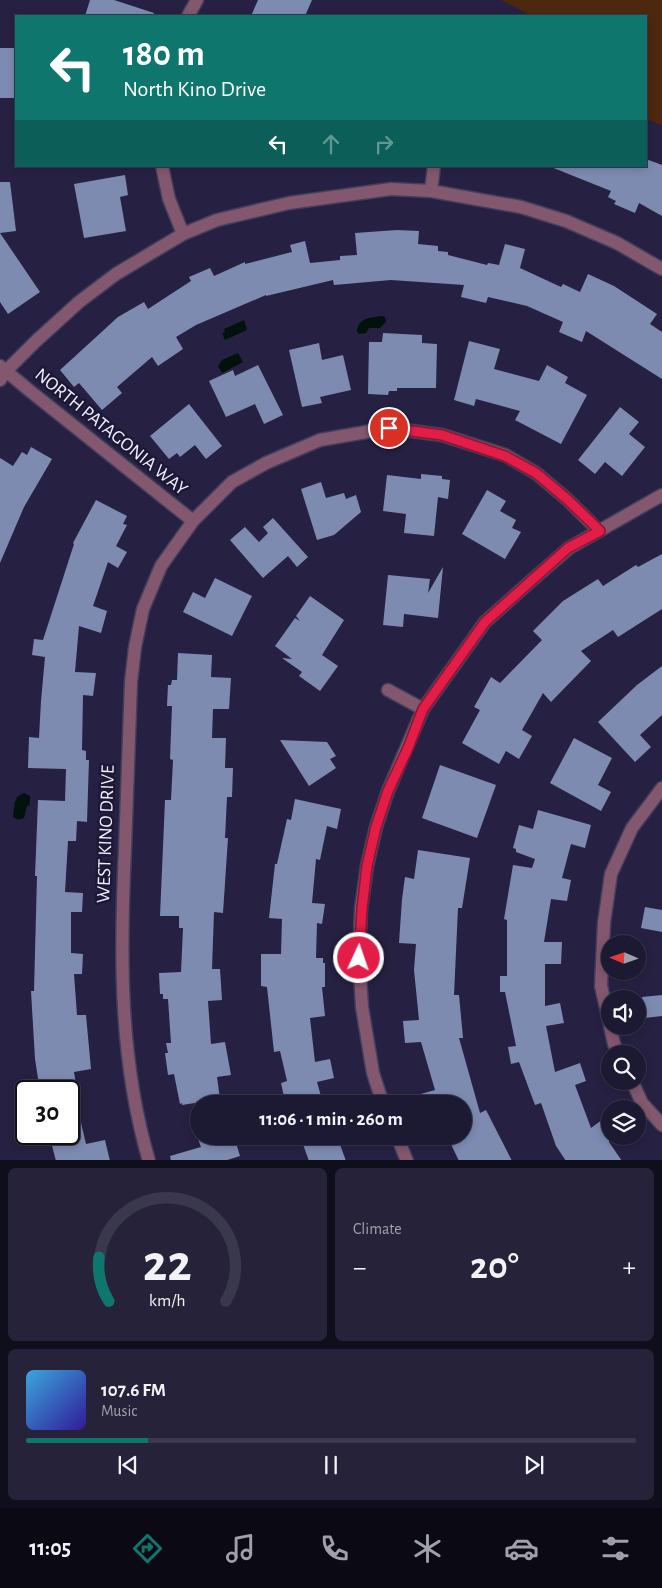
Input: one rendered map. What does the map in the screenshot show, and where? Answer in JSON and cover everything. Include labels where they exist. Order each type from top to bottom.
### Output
[{"type":"street","points":[[189,15],[197,0]]},
{"type":"street","points":[[162,167],[169,199],[183,234]]},
{"type":"street","points":[[432,191],[434,167]]},
{"type":"street","points":[[2,372],[79,302],[116,274],[183,234],[217,220],[289,203],[391,189],[432,191],[521,207],[566,221],[617,243],[662,269]]},
{"type":"street","name":"NORTH PATAGONIA WAY","points":[[2,372],[193,521]]},
{"type":"street","name":"WEST KINO DRIVE","points":[[149,1160],[135,1100],[126,1044],[123,990],[121,930],[131,682],[135,647],[143,609],[161,566],[193,521],[232,482],[266,463],[320,440],[389,428],[442,435],[505,456],[536,473],[600,531]]},
{"type":"street","points":[[380,1095],[372,1073],[362,1007],[359,958],[362,909],[367,866],[376,827],[388,791],[408,748],[423,709],[485,622],[568,548],[662,495]]},
{"type":"street","points":[[388,690],[423,709]]},
{"type":"street","points":[[602,990],[604,923],[611,874],[632,828],[662,788]]},
{"type":"street","points":[[636,1090],[642,1103],[662,1125]]},
{"type":"street","points":[[400,1145],[408,1160]]},
{"type":"shaded area","points":[[501,0],[662,0],[662,125],[647,119],[647,15],[530,15]]},
{"type":"shaded area","points":[[385,317],[386,322],[380,328],[369,328],[366,333],[359,334],[357,331],[360,323],[369,318]]},
{"type":"shaded area","points":[[244,320],[247,330],[225,340],[222,333],[225,332],[224,329]]},
{"type":"shaded area","points":[[238,353],[243,362],[222,373],[218,366],[222,360]]},
{"type":"shaded area","points":[[24,793],[30,796],[30,805],[27,806],[24,818],[17,819],[13,817],[15,801],[17,797]]},
{"type":"building","points":[[90,0],[114,0],[154,13],[153,15],[85,15]]},
{"type":"building","points":[[258,0],[312,0],[305,15],[251,15]]},
{"type":"building","points":[[0,48],[15,48],[15,98],[0,98]]},
{"type":"building","points":[[647,159],[662,165],[662,216],[639,203],[635,213],[614,204],[616,201],[608,197],[611,191],[551,167],[647,167]]},
{"type":"building","points":[[125,175],[128,195],[120,197],[126,231],[84,238],[74,184]]},
{"type":"building","points":[[0,182],[10,182],[16,231],[0,233]]},
{"type":"building","points":[[397,230],[419,231],[418,244],[438,246],[438,251],[448,252],[448,255],[487,265],[488,263],[499,265],[505,244],[525,249],[520,268],[561,287],[563,284],[580,292],[588,274],[614,286],[657,314],[650,324],[662,332],[662,379],[586,331],[582,342],[559,332],[563,322],[527,306],[488,297],[486,303],[461,297],[464,285],[391,280],[334,285],[333,280],[266,295],[196,325],[176,337],[183,349],[158,366],[152,357],[117,387],[122,393],[102,410],[79,383],[74,387],[60,370],[118,317],[144,302],[148,309],[191,281],[189,277],[210,268],[214,276],[245,262],[245,264],[292,252],[290,245],[305,241],[310,263],[340,260],[340,256],[357,255],[355,233]]},
{"type":"building","points":[[0,233],[40,292],[8,314],[0,302]]},
{"type":"building","points":[[383,333],[422,335],[422,343],[437,344],[436,388],[397,388],[397,391],[389,391],[388,395],[368,394],[369,342],[382,342]]},
{"type":"building","points":[[469,341],[500,349],[494,369],[539,381],[547,365],[568,377],[565,383],[587,395],[561,444],[515,420],[520,411],[476,399],[474,406],[454,400]]},
{"type":"building","points":[[319,343],[322,360],[343,355],[351,390],[320,397],[322,403],[302,407],[289,350]]},
{"type":"building","points":[[258,365],[283,415],[264,424],[255,404],[226,417],[209,381],[233,370],[235,376]]},
{"type":"building","points":[[189,404],[222,446],[206,459],[195,445],[180,457],[177,453],[169,459],[150,436]]},
{"type":"building","points":[[620,407],[639,422],[629,434],[645,447],[622,476],[605,462],[595,474],[578,460]]},
{"type":"building","points":[[31,447],[52,459],[24,507],[0,563],[0,458],[13,466],[22,452],[27,455]]},
{"type":"building","points":[[421,474],[442,476],[442,479],[450,480],[448,499],[438,497],[434,536],[404,533],[406,514],[383,511],[387,475],[421,479]]},
{"type":"building","points":[[321,482],[326,498],[344,493],[346,499],[356,495],[361,512],[334,535],[317,540],[301,489]]},
{"type":"building","points":[[487,490],[506,501],[500,511],[516,520],[512,528],[521,532],[505,559],[462,534]]},
{"type":"building","points":[[96,500],[127,516],[123,524],[127,525],[116,546],[127,552],[118,568],[108,562],[93,606],[107,611],[101,633],[79,626],[75,672],[96,673],[93,696],[83,695],[82,750],[86,751],[86,760],[89,760],[87,822],[77,821],[76,841],[68,841],[65,892],[83,893],[82,912],[71,912],[71,953],[83,954],[82,974],[74,974],[77,1015],[86,1015],[91,1069],[74,1072],[75,1080],[38,1080],[35,1059],[31,991],[34,991],[38,800],[65,801],[66,769],[28,768],[29,737],[39,738],[45,657],[32,655],[34,639],[43,640],[73,543]]},
{"type":"building","points":[[273,518],[308,557],[297,567],[288,556],[263,578],[230,540],[245,527],[259,542],[268,533],[263,527]]},
{"type":"building","points":[[662,554],[662,609],[618,637],[613,630],[581,651],[591,661],[551,702],[543,693],[522,730],[532,736],[519,759],[506,751],[499,764],[462,743],[480,710],[474,707],[491,677],[500,683],[542,640],[533,631],[563,601],[598,579],[603,586],[636,565],[638,567]]},
{"type":"building","points":[[443,567],[438,618],[404,614],[403,627],[383,625],[388,575],[430,579],[428,593]]},
{"type":"building","points":[[215,578],[252,596],[232,636],[183,612],[193,592],[205,598]]},
{"type":"building","points":[[310,596],[344,620],[322,655],[338,666],[320,691],[299,676],[302,672],[282,658],[292,659],[275,646],[295,618],[300,621],[296,616]]},
{"type":"building","points":[[178,653],[212,655],[211,677],[231,678],[229,709],[213,709],[212,738],[226,738],[225,768],[233,768],[232,797],[227,797],[225,838],[228,838],[223,913],[214,912],[212,969],[220,969],[222,1000],[208,1001],[211,1044],[225,1042],[231,1075],[217,1077],[219,1095],[190,1095],[190,1104],[182,1105],[182,1103],[180,1104],[174,1074],[168,1075],[165,1053],[168,1053],[166,1043],[171,1043],[168,999],[163,999],[163,994],[160,994],[159,973],[181,972],[183,928],[179,928],[179,916],[160,916],[165,800],[171,800],[173,760],[170,759],[172,706],[167,706],[168,685],[171,685],[172,680],[177,680]]},
{"type":"building","points":[[662,666],[662,715],[640,735],[651,747],[635,762],[598,722],[637,685]]},
{"type":"building","points":[[574,738],[612,758],[598,785],[611,792],[601,811],[550,783]]},
{"type":"building","points":[[280,740],[327,742],[336,756],[330,759],[336,768],[309,786]]},
{"type":"building","points":[[440,765],[496,785],[477,838],[422,818]]},
{"type":"building","points":[[295,799],[341,809],[337,829],[327,826],[320,860],[316,859],[312,903],[325,904],[322,924],[317,923],[316,958],[323,958],[323,963],[325,963],[325,987],[322,987],[325,1016],[310,1018],[315,1062],[330,1059],[334,1078],[317,1082],[321,1095],[284,1095],[281,1083],[287,1081],[280,1051],[274,1052],[267,987],[261,986],[261,954],[281,954],[282,919],[269,918],[275,864],[277,864],[287,819],[291,820]]},
{"type":"building","points":[[538,810],[591,825],[585,848],[571,844],[562,878],[571,880],[567,901],[551,899],[544,942],[562,942],[561,964],[545,964],[545,1006],[560,1003],[564,1023],[546,1026],[555,1072],[580,1063],[586,1081],[575,1085],[591,1128],[601,1121],[601,1145],[611,1145],[621,1160],[565,1160],[556,1146],[541,1103],[535,1105],[519,1062],[511,1064],[508,1047],[516,1046],[505,992],[500,992],[500,976],[507,976],[507,920],[504,919],[513,865],[532,868],[535,859],[516,852],[516,849],[513,848],[519,825],[533,829]]},
{"type":"building","points":[[418,850],[470,858],[462,908],[458,908],[454,995],[459,995],[463,1038],[459,1038],[480,1113],[486,1110],[511,1160],[459,1160],[451,1145],[472,1145],[472,1095],[417,1095],[435,1090],[421,1042],[405,1043],[403,1021],[419,1020],[414,970],[416,944],[399,943],[405,877],[414,879]]},
{"type":"building","points":[[645,907],[662,910],[662,932],[641,928]]},
{"type":"building","points":[[662,995],[662,1016],[646,1018],[646,997]]},
{"type":"building","points":[[80,1118],[86,1144],[105,1140],[110,1160],[56,1160],[52,1145],[80,1145]]},
{"type":"building","points":[[200,1145],[237,1145],[240,1156],[227,1160],[171,1160],[170,1156],[201,1147]]},
{"type":"building","points":[[303,1145],[340,1145],[346,1160],[309,1160]]},
{"type":"route","points":[[359,958],[367,866],[376,827],[388,791],[408,748],[423,709],[485,622],[568,548],[600,531],[536,473],[505,456],[442,435],[389,428]]}]
